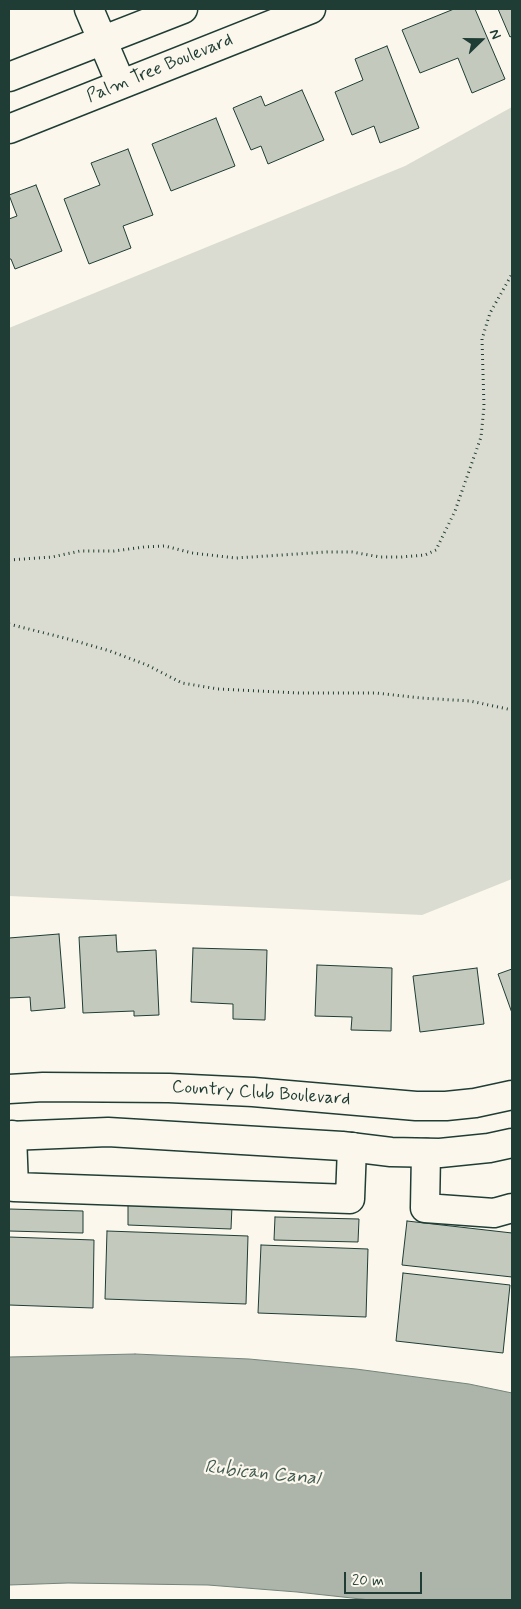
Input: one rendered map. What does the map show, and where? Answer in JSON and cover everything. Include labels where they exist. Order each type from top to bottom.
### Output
[{"type":"main road","points":[[89,9],[121,84]]},
{"type":"main road","points":[[9,77],[183,9]]},
{"type":"main road","name":"Palm Tree Boulevard","points":[[9,129],[311,9]]},
{"type":"main road","name":"Country Club Boulevard","points":[[9,1089],[43,1087],[178,1088],[253,1092],[416,1106],[446,1106],[475,1103],[512,1095]]},
{"type":"main road","points":[[352,1147],[350,1199],[34,1188],[14,1187],[10,1135],[108,1132],[352,1147],[391,1152],[426,1153],[489,1148],[512,1143]]},
{"type":"main road","points":[[426,1153],[425,1208],[494,1213],[512,1208]]},
{"type":"path","points":[[9,560],[52,557],[80,551],[114,551],[165,546],[192,553],[236,558],[327,552],[352,552],[380,557],[401,557],[425,555],[436,550],[455,511],[481,437],[484,407],[482,339],[490,313],[512,274]]},
{"type":"path","points":[[9,624],[110,651],[147,666],[182,684],[218,689],[299,693],[376,693],[470,701],[512,710]]},
{"type":"shaded area","points":[[512,107],[512,879],[422,915],[9,896],[9,328],[405,166]]},
{"type":"water","name":"Rubican Canal","points":[[135,1354],[249,1359],[356,1369],[469,1384],[512,1393],[512,1600],[370,1600],[208,1585],[68,1583],[9,1585],[9,1357]]},
{"type":"building","points":[[454,9],[475,9],[505,79],[472,93],[458,58],[420,73],[402,30]]},
{"type":"building","points":[[498,9],[512,9],[512,36],[510,37]]},
{"type":"building","points":[[387,46],[419,128],[380,143],[374,126],[352,135],[335,92],[363,80],[355,59]]},
{"type":"building","points":[[302,90],[324,140],[268,164],[261,146],[251,150],[233,108],[261,96],[265,106]]},
{"type":"building","points":[[216,118],[235,166],[171,191],[152,144]]},
{"type":"building","points":[[128,149],[153,215],[123,226],[131,248],[89,264],[64,199],[100,185],[91,163]]},
{"type":"building","points":[[36,185],[62,251],[15,269],[11,259],[9,259],[9,219],[17,216],[9,195]]},
{"type":"building","points":[[59,934],[65,1008],[31,1011],[30,997],[9,998],[9,938]]},
{"type":"building","points":[[116,935],[117,952],[156,950],[159,1015],[134,1016],[134,1011],[83,1013],[79,937]]},
{"type":"building","points":[[193,948],[267,950],[265,1020],[233,1019],[233,1004],[191,1002]]},
{"type":"building","points":[[317,965],[392,968],[391,1031],[351,1030],[352,1017],[315,1016]]},
{"type":"building","points":[[477,968],[484,1024],[420,1032],[413,976]]},
{"type":"building","points":[[512,969],[512,1013],[498,974]]},
{"type":"building","points":[[128,1203],[232,1206],[231,1229],[128,1225]]},
{"type":"building","points":[[9,1209],[83,1211],[83,1233],[9,1231]]},
{"type":"building","points":[[275,1217],[359,1219],[358,1242],[274,1240]]},
{"type":"building","points":[[407,1221],[512,1233],[512,1277],[402,1265]]},
{"type":"building","points":[[107,1231],[248,1236],[246,1304],[105,1299]]},
{"type":"building","points":[[9,1237],[94,1240],[93,1308],[9,1305]]},
{"type":"building","points":[[261,1245],[368,1249],[366,1317],[258,1313]]},
{"type":"building","points":[[403,1273],[510,1285],[503,1353],[396,1341]]}]
